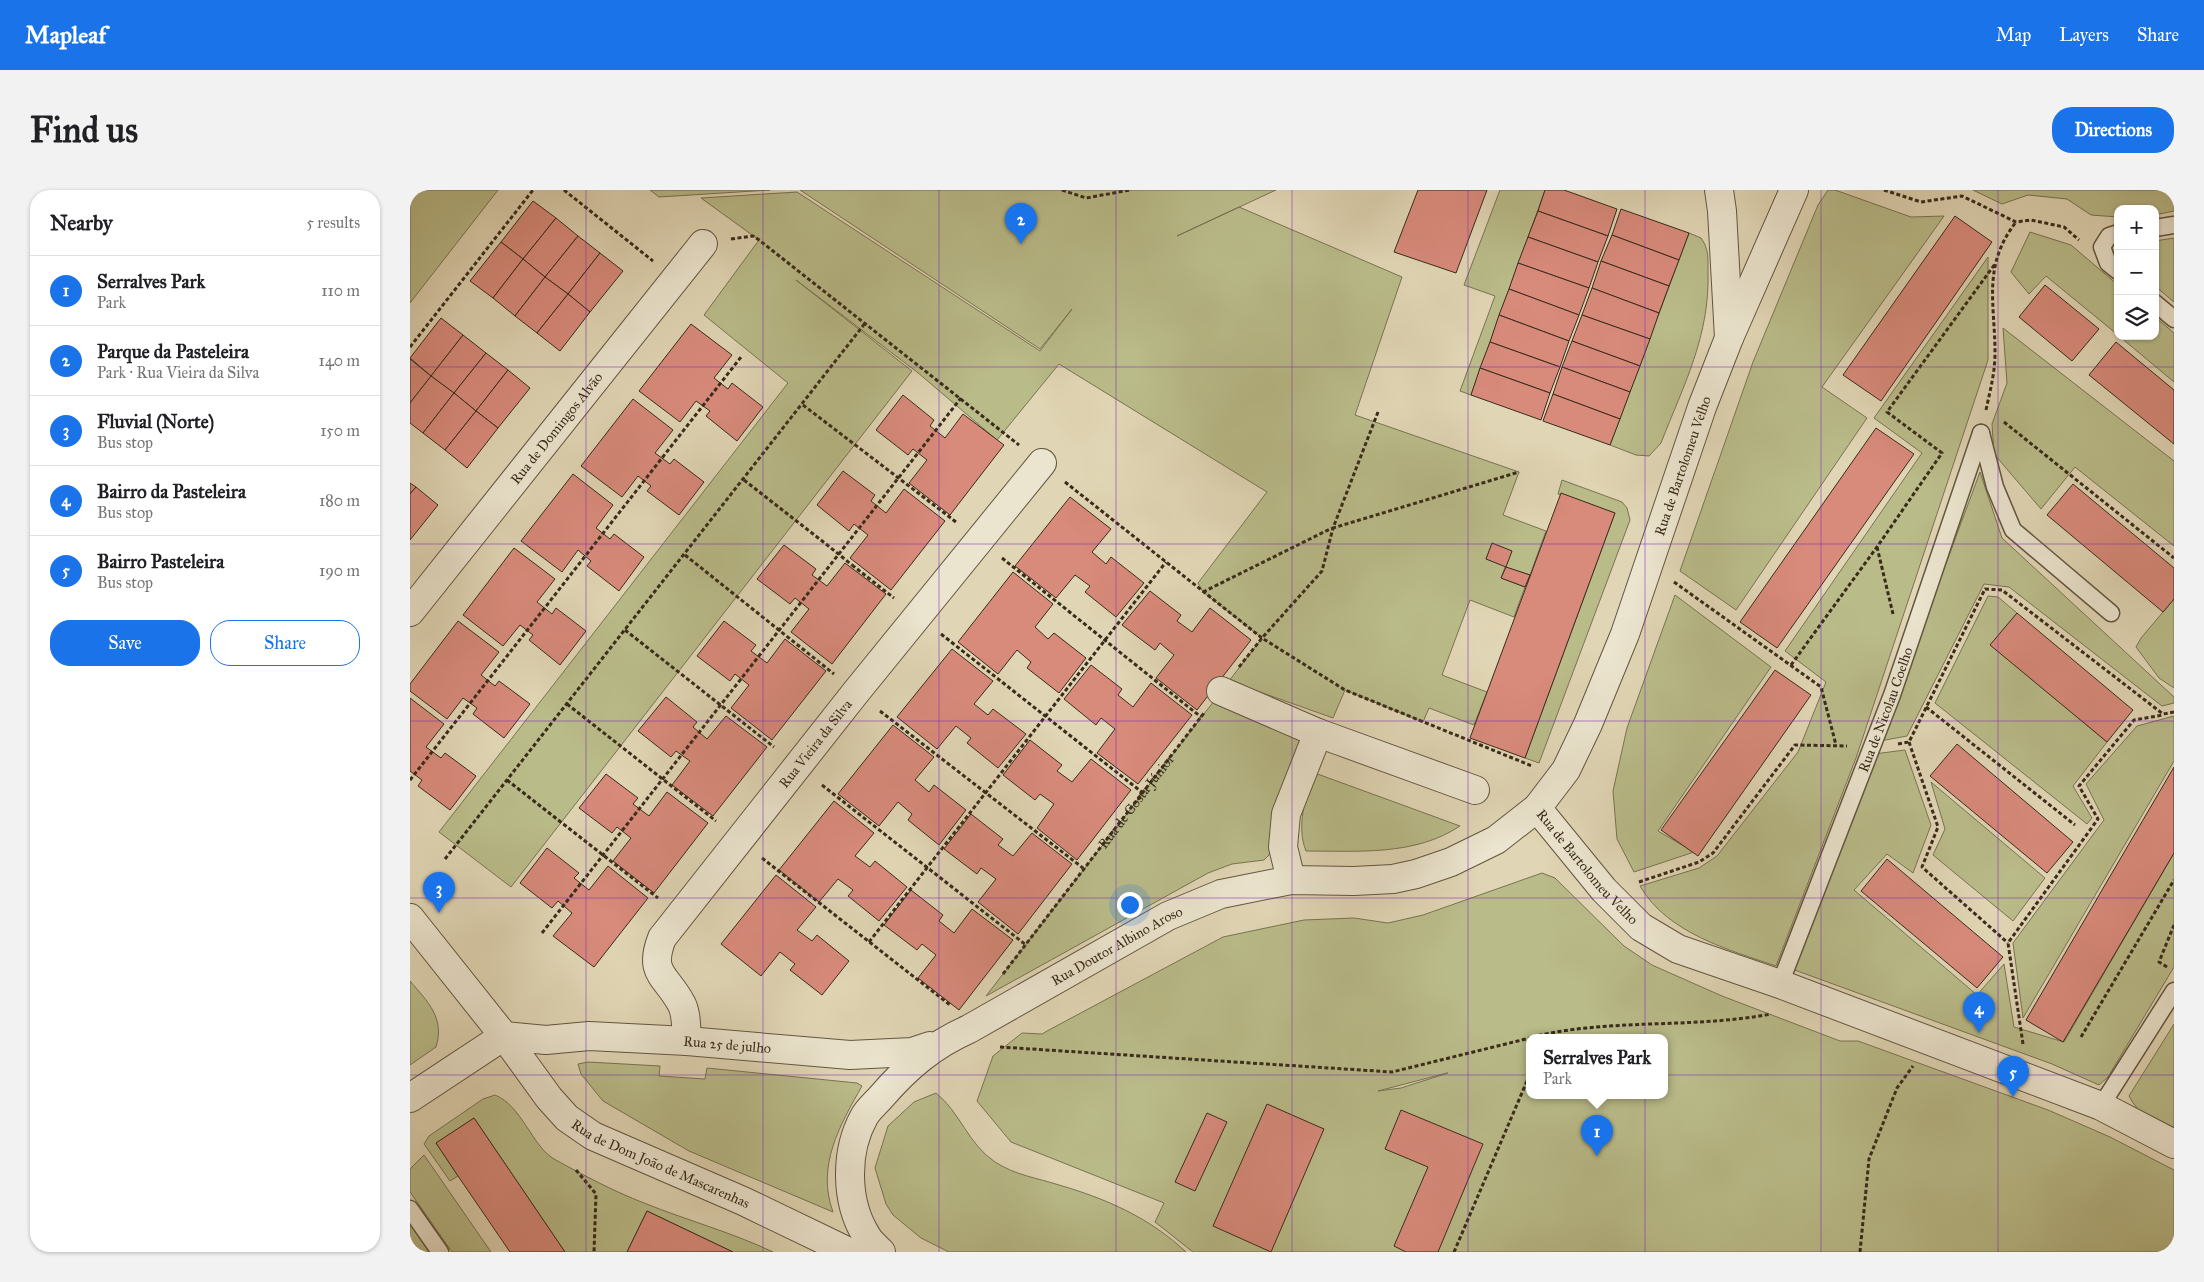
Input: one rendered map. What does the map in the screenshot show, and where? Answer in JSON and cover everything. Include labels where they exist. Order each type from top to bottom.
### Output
[{"type":"street","points":[[1719,190],[1722,211],[1729,338]]},
{"type":"street","name":"Rua de Bartolomeu Velho","points":[[1794,190],[1729,338],[1702,407],[1625,634],[1588,724],[1566,770],[1537,808],[1604,890],[1642,927],[1678,949],[1780,984],[2101,1106],[2174,1144]]},
{"type":"street","name":"Rua de Domingos Alvão","points":[[410,612],[703,244]]},
{"type":"street","name":"Rua Vieira da Silva","points":[[687,1041],[683,1005],[657,969],[656,954],[662,938],[856,692],[1042,463]]},
{"type":"street","points":[[1221,691],[1318,733],[1475,790]]},
{"type":"street","points":[[1291,880],[1283,847],[1286,814],[1318,733]]},
{"type":"street","name":"Rua Doutor Albino Aroso","points":[[881,1252],[866,1235],[851,1190],[849,1174],[856,1134],[865,1115],[914,1062],[949,1038],[969,1029],[1168,916],[1221,894],[1291,880],[1363,881],[1393,879],[1416,874],[1451,862],[1496,840],[1537,808]]},
{"type":"street","name":"Rua de Dom João de Mascarenhas","points":[[410,918],[567,1118],[593,1136],[849,1252]]},
{"type":"street","points":[[410,1098],[504,1036]]},
{"type":"street","name":"Rua 25 de julho","points":[[504,1036],[546,1040],[589,1036],[687,1041],[850,1055],[912,1052],[949,1038]]},
{"type":"lane","points":[[2159,227],[2174,225]]},
{"type":"lane","points":[[2113,267],[2102,248],[2109,236],[2114,234]]},
{"type":"lane","points":[[2159,306],[2174,319]]},
{"type":"lane","points":[[1981,433],[1995,488],[2013,530],[2111,613]]},
{"type":"lane","name":"Rua de Nicolau Coelho","points":[[1780,984],[1872,747],[1981,433]]},
{"type":"lane","points":[[2101,1106],[2174,991]]},
{"type":"lane","points":[[410,1209],[440,1252]]},
{"type":"path","points":[[410,347],[533,190]]},
{"type":"path","points":[[564,190],[675,279]]},
{"type":"path","points":[[1062,190],[1086,198],[1130,190]]},
{"type":"path","points":[[1884,190],[1921,202],[1962,196],[2016,222],[2031,220],[2064,227],[2113,267]]},
{"type":"path","points":[[1981,433],[1994,373],[1995,352],[1991,295],[1995,264],[2006,235],[2016,222]]},
{"type":"path","points":[[753,236],[866,322],[1262,638],[1345,690],[1537,768]]},
{"type":"path","points":[[1791,665],[1877,547],[1942,452],[1887,412],[1995,264]]},
{"type":"path","points":[[444,860],[744,480],[866,322]]},
{"type":"path","points":[[410,780],[741,357]]},
{"type":"path","points":[[542,933],[961,398]]},
{"type":"path","points":[[1986,407],[1994,413]]},
{"type":"path","points":[[1262,638],[1322,571],[1333,528],[1378,412]]},
{"type":"path","points":[[2001,419],[2174,558]]},
{"type":"path","points":[[1203,592],[1333,528],[1519,472]]},
{"type":"path","points":[[744,480],[1142,793]]},
{"type":"path","points":[[1877,547],[1904,658]]},
{"type":"path","points":[[685,555],[856,692],[1083,868]]},
{"type":"path","points":[[869,942],[1166,562]]},
{"type":"path","points":[[1647,571],[1676,583],[1821,687],[1836,746]]},
{"type":"path","points":[[2024,1048],[2008,943],[1922,867],[1938,827],[1909,742],[1985,590],[2002,590],[2163,714]]},
{"type":"path","points":[[625,630],[1026,944]]},
{"type":"path","name":"Rua de Costa Júnior","points":[[997,981],[1221,691]]},
{"type":"path","points":[[1926,707],[2075,825]]},
{"type":"path","points":[[2008,943],[2098,820],[2079,786],[2134,720],[2174,712]]},
{"type":"path","points":[[1637,882],[1699,862],[1713,853],[1795,745],[1872,747],[1909,742]]},
{"type":"path","points":[[507,780],[680,915]]},
{"type":"path","points":[[2082,1037],[2174,880]]},
{"type":"path","points":[[2174,925],[2159,962],[2174,971]]},
{"type":"path","points":[[1546,1034],[1564,1029],[1732,1022],[1778,1013]]},
{"type":"path","points":[[992,1047],[1392,1072],[1526,1039]]},
{"type":"path","points":[[1860,1252],[1869,1158],[1897,1088],[1931,1042]]},
{"type":"path","points":[[1454,1252],[1526,1083]]},
{"type":"path","points":[[576,1170],[596,1194],[594,1252]]},
{"type":"green space","points":[[410,190],[498,190],[410,303]]},
{"type":"green space","points":[[650,190],[770,190],[659,197]]},
{"type":"green space","points":[[800,190],[1276,190],[1239,207],[1402,277],[1355,415],[1519,472],[1503,515],[1546,531],[1530,575],[1505,567],[1501,578],[1525,587],[1514,617],[1470,600],[1442,675],[1487,692],[1474,725],[1429,708],[1423,722],[1345,690],[1333,718],[1229,681],[1262,638],[1203,592],[1198,583],[1267,492],[1059,364],[997,440],[917,372],[796,280],[912,371],[511,887],[439,832],[788,383],[704,315],[759,240],[701,198],[797,192],[1040,351],[1072,309],[1040,349]],"holes":[[[1492,544],[1511,551],[1506,565],[1486,559]]]},
{"type":"green space","points":[[1500,190],[1545,190],[1471,395],[1460,391],[1495,296],[1464,285]]},
{"type":"green space","points":[[1828,190],[1835,190],[1911,217],[1944,216],[1822,387],[1867,418],[1736,610],[1680,571],[1753,362],[1818,205]]},
{"type":"green space","points":[[1973,190],[2174,190],[2174,211],[2159,214],[2159,205],[2114,205],[2114,217],[2091,215],[2067,199],[2028,195],[2002,204]]},
{"type":"green space","points":[[2030,232],[2071,245],[2114,282],[2114,332],[2046,276],[2029,294],[2011,272]]},
{"type":"green space","points":[[1689,233],[1701,238],[1708,254],[1705,317],[1700,338],[1687,380],[1661,443],[1649,456],[1636,455],[1610,445]]},
{"type":"green space","points":[[2174,238],[2174,302],[2159,289],[2159,240]]},
{"type":"green space","points":[[1988,257],[1988,360],[1856,758],[1776,966],[1719,946],[1683,928],[1666,916],[1640,886],[1699,868],[1717,856],[1798,752],[1826,682],[1785,651],[1922,453],[1874,418]]},
{"type":"green space","points":[[2159,320],[2174,333],[2174,382],[2124,340],[2159,340]]},
{"type":"green space","points":[[2003,328],[2174,461],[2174,546],[2075,467],[2041,509],[1994,454],[1992,424],[2007,383]]},
{"type":"green space","points":[[1980,472],[2002,538],[2174,697],[2174,703],[2162,706],[2009,587],[1984,584],[1907,736],[1880,741]]},
{"type":"green space","points":[[1562,480],[1622,502],[1627,508],[1630,520],[1539,763],[1525,758],[1615,513],[1558,494]]},
{"type":"green space","points":[[1675,595],[1771,667],[1658,831],[1694,852],[1634,872],[1617,839],[1613,791],[1627,728]]},
{"type":"green space","points":[[1988,596],[1998,597],[2017,613],[1991,645],[2107,742],[2073,786],[2092,818],[2087,824],[1935,703]]},
{"type":"green space","points":[[2174,599],[2174,688],[2159,678],[2136,647],[2141,638]]},
{"type":"green space","points":[[1214,701],[1302,736],[1269,855],[1264,860],[1232,864],[1208,873],[986,996]]},
{"type":"green space","points":[[2174,716],[2174,761],[2023,1018],[2013,943],[2104,820],[2086,784],[2137,726]]},
{"type":"green space","points":[[1905,750],[1931,825],[1913,873],[1887,854],[1854,890],[1977,995],[2004,964],[2014,1027],[2064,1042],[2174,853],[2174,967],[2108,1077],[2099,1085],[2052,1064],[1792,969],[1874,754]]},
{"type":"green space","points":[[1312,772],[1460,826],[1443,836],[1405,847],[1366,851],[1306,851],[1303,841],[1302,822]]},
{"type":"green space","points":[[1931,782],[2045,878],[2013,921],[1933,855],[1945,829]]},
{"type":"green space","points":[[1542,873],[1555,878],[1624,946],[1652,965],[1722,996],[1840,1041],[1858,1041],[2048,1110],[2110,1137],[2174,1170],[2174,1252],[1193,1252],[1155,1222],[1164,1203],[1011,1142],[977,1101],[993,1056],[1022,1033],[1042,1034],[1223,937],[1304,920],[1354,918],[1388,923],[1423,915]],"holes":[[[1448,1073],[1401,1088],[1378,1091]]]},
{"type":"green space","points":[[410,981],[429,1003],[433,1011],[438,1027],[438,1037],[436,1047],[410,1065]]},
{"type":"green space","points":[[2174,1024],[2174,1131],[2142,1113],[2129,1096]]},
{"type":"green space","points":[[588,1062],[660,1066],[659,1076],[705,1079],[707,1068],[857,1083],[862,1086],[839,1131],[829,1162],[827,1178],[828,1195],[833,1212],[689,1151],[603,1101],[581,1074],[578,1064]]},
{"type":"green space","points":[[936,1093],[952,1109],[978,1146],[995,1162],[1018,1173],[1111,1203],[1158,1229],[1186,1252],[949,1252],[921,1238],[893,1215],[886,1204],[875,1168],[888,1126],[914,1102]]},
{"type":"green space","points":[[495,1095],[513,1108],[539,1145],[554,1159],[632,1198],[741,1238],[773,1252],[733,1252],[647,1211],[627,1252],[565,1252],[474,1118],[436,1143],[458,1176],[450,1181],[424,1144],[429,1136],[483,1099]]},
{"type":"green space","points":[[424,1155],[491,1252],[452,1252],[410,1192],[410,1169]]},
{"type":"green space","points":[[410,1221],[431,1252],[410,1252]]},
{"type":"building","points":[[1418,190],[1487,190],[1456,273],[1394,252]]},
{"type":"building","points":[[1545,190],[1564,190],[1617,209],[1608,236],[1538,211]]},
{"type":"building","points":[[533,201],[556,218],[523,259],[501,242]]},
{"type":"building","points":[[1621,209],[1689,233],[1679,260],[1612,235]]},
{"type":"building","points":[[1538,211],[1608,236],[1598,262],[1528,237]]},
{"type":"building","points":[[1955,216],[1992,242],[1881,401],[1843,375]]},
{"type":"building","points":[[556,218],[578,236],[545,277],[523,259]]},
{"type":"building","points":[[1612,235],[1679,260],[1669,286],[1601,261]]},
{"type":"building","points":[[578,236],[600,253],[568,294],[545,277]]},
{"type":"building","points":[[1528,237],[1598,262],[1589,288],[1518,263]]},
{"type":"building","points":[[501,242],[523,259],[493,298],[470,281]]},
{"type":"building","points":[[600,253],[623,271],[590,312],[568,294]]},
{"type":"building","points":[[523,259],[545,277],[515,316],[493,298]]},
{"type":"building","points":[[1601,261],[1669,286],[1659,313],[1592,288]]},
{"type":"building","points":[[1518,263],[1589,288],[1579,315],[1509,289]]},
{"type":"building","points":[[545,277],[568,294],[537,333],[515,316]]},
{"type":"building","points":[[2045,285],[2099,329],[2072,361],[2019,317]]},
{"type":"building","points":[[1592,288],[1659,313],[1650,339],[1582,315]]},
{"type":"building","points":[[1509,289],[1579,315],[1569,341],[1499,315]]},
{"type":"building","points":[[568,294],[590,312],[560,351],[537,333]]},
{"type":"building","points":[[1499,315],[1569,341],[1560,367],[1490,342]]},
{"type":"building","points":[[1582,315],[1650,339],[1640,366],[1572,341]]},
{"type":"building","points":[[441,318],[463,335],[431,376],[410,358]]},
{"type":"building","points":[[691,324],[732,355],[714,378],[728,389],[732,383],[763,407],[737,441],[706,416],[710,411],[696,401],[680,422],[639,391]]},
{"type":"building","points":[[463,335],[486,353],[454,393],[431,376]]},
{"type":"building","points":[[1572,341],[1640,366],[1630,392],[1562,367]]},
{"type":"building","points":[[1490,342],[1560,367],[1550,393],[1480,368]]},
{"type":"building","points":[[2116,342],[2174,390],[2174,444],[2089,375]]},
{"type":"building","points":[[486,353],[508,370],[476,411],[454,393]]},
{"type":"building","points":[[410,359],[431,376],[410,403]]},
{"type":"building","points":[[1562,367],[1630,392],[1620,419],[1553,394]]},
{"type":"building","points":[[1480,368],[1550,393],[1541,420],[1471,395]]},
{"type":"building","points":[[508,370],[530,388],[498,428],[476,411]]},
{"type":"building","points":[[431,376],[454,393],[423,433],[410,423],[410,403]]},
{"type":"building","points":[[454,393],[476,411],[445,450],[423,433]]},
{"type":"building","points":[[1553,394],[1620,419],[1610,445],[1543,421]]},
{"type":"building","points":[[903,395],[934,420],[930,426],[945,438],[963,414],[1004,445],[950,515],[909,483],[927,460],[913,449],[908,455],[876,430]]},
{"type":"building","points":[[633,399],[673,430],[655,453],[670,464],[674,459],[704,482],[679,515],[647,491],[651,486],[638,476],[622,497],[581,466]]},
{"type":"building","points":[[476,411],[498,428],[467,468],[445,450]]},
{"type":"building","points":[[1876,428],[1914,454],[1777,648],[1740,622]]},
{"type":"building","points":[[843,471],[875,495],[871,501],[886,513],[904,489],[945,521],[891,590],[850,558],[868,535],[854,524],[849,531],[817,505]]},
{"type":"building","points":[[573,474],[613,505],[596,528],[610,539],[614,534],[644,557],[619,591],[587,566],[591,561],[578,550],[562,572],[521,541]]},
{"type":"building","points":[[410,483],[416,487],[410,494]]},
{"type":"building","points":[[2073,484],[2174,568],[2174,599],[2163,612],[2047,515]]},
{"type":"building","points":[[416,487],[438,505],[410,540],[410,494]]},
{"type":"building","points":[[1561,493],[1615,513],[1525,758],[1470,738]]},
{"type":"building","points":[[1070,497],[1111,529],[1092,552],[1106,564],[1111,557],[1144,583],[1116,617],[1085,592],[1090,586],[1075,575],[1056,598],[1015,566]]},
{"type":"building","points":[[1492,543],[1512,551],[1506,567],[1486,559]]},
{"type":"building","points":[[784,545],[816,569],[812,575],[827,586],[845,563],[886,594],[832,664],[791,632],[809,609],[795,598],[790,604],[757,579]]},
{"type":"building","points":[[514,548],[555,579],[537,602],[552,614],[556,608],[586,631],[560,665],[529,640],[533,635],[520,625],[503,646],[463,615]]},
{"type":"building","points":[[1506,567],[1530,575],[1525,587],[1501,578]]},
{"type":"building","points":[[1013,572],[1053,604],[1035,627],[1048,639],[1054,633],[1086,658],[1059,693],[1027,668],[1031,662],[1017,650],[998,674],[958,642]]},
{"type":"building","points":[[1150,591],[1181,615],[1177,621],[1192,632],[1210,608],[1251,640],[1197,710],[1156,678],[1174,655],[1160,643],[1155,650],[1122,625]]},
{"type":"building","points":[[2017,613],[2133,710],[2107,742],[1990,645]]},
{"type":"building","points":[[458,621],[499,652],[481,675],[495,686],[499,681],[530,704],[504,738],[473,714],[477,708],[463,698],[447,719],[410,691],[410,684]]},
{"type":"building","points":[[724,621],[756,645],[751,651],[767,663],[785,639],[826,671],[772,740],[731,708],[749,685],[735,674],[730,681],[697,656]]},
{"type":"building","points":[[952,649],[993,681],[974,704],[988,715],[993,709],[1026,734],[998,768],[967,743],[971,738],[956,726],[937,749],[897,717]]},
{"type":"building","points":[[1091,665],[1122,689],[1118,695],[1133,707],[1151,683],[1192,715],[1138,784],[1097,753],[1115,729],[1101,718],[1096,725],[1064,699]]},
{"type":"building","points":[[1775,670],[1811,695],[1698,856],[1661,830]]},
{"type":"building","points":[[666,697],[697,722],[693,727],[707,739],[726,716],[767,747],[713,816],[672,785],[690,761],[676,751],[671,757],[638,731]]},
{"type":"building","points":[[410,698],[444,724],[426,747],[441,758],[445,753],[476,776],[450,810],[418,786],[422,780],[410,771]]},
{"type":"building","points":[[893,725],[934,757],[915,780],[929,792],[934,785],[966,810],[939,845],[908,820],[912,814],[898,802],[879,826],[838,794]]},
{"type":"building","points":[[1030,740],[1062,765],[1057,771],[1072,782],[1091,759],[1131,790],[1077,860],[1037,828],[1054,804],[1040,794],[1035,800],[1003,775]]},
{"type":"building","points":[[1957,744],[2073,842],[2047,873],[1930,776]]},
{"type":"building","points":[[2174,767],[2174,853],[2063,1042],[2026,1020]]},
{"type":"building","points":[[606,774],[638,798],[633,804],[649,816],[667,792],[708,823],[654,893],[613,861],[631,838],[617,827],[612,833],[579,808]]},
{"type":"building","points":[[834,801],[874,833],[855,856],[870,867],[875,861],[907,887],[879,921],[848,896],[853,890],[838,879],[819,902],[779,870]]},
{"type":"building","points":[[971,814],[1003,839],[998,845],[1013,856],[1032,833],[1072,864],[1018,934],[978,902],[996,879],[981,868],[977,874],[944,849]]},
{"type":"building","points":[[547,848],[579,873],[574,878],[589,890],[608,866],[648,898],[594,967],[553,936],[572,913],[558,901],[552,908],[520,883]]},
{"type":"building","points":[[1887,859],[2003,957],[1977,988],[1861,891]]},
{"type":"building","points":[[776,875],[816,907],[797,930],[812,941],[817,935],[849,961],[822,995],[790,970],[795,964],[780,952],[761,976],[721,944]]},
{"type":"building","points":[[911,890],[943,915],[939,921],[954,933],[972,909],[1013,940],[959,1010],[918,978],[936,955],[922,944],[917,950],[884,925]]},
{"type":"building","points":[[1267,1104],[1324,1129],[1271,1252],[1213,1226]]},
{"type":"building","points":[[1401,1110],[1483,1144],[1438,1252],[1406,1252],[1394,1246],[1428,1167],[1385,1149]]},
{"type":"building","points":[[1207,1113],[1227,1122],[1195,1191],[1175,1182]]},
{"type":"building","points":[[474,1118],[565,1252],[510,1252],[458,1176],[436,1143]]},
{"type":"building","points":[[647,1211],[733,1252],[627,1252]]},
{"type":"place","name":"Parque da Pasteleira","points":[[1021,244]]},
{"type":"place","name":"Fluvial (Norte)","points":[[439,913]]},
{"type":"place","name":"Bairro da Pasteleira","points":[[1979,1033]]},
{"type":"place","name":"Bairro Pasteleira","points":[[2013,1097]]},
{"type":"place","name":"Serralves Park","points":[[1597,1156]]}]
